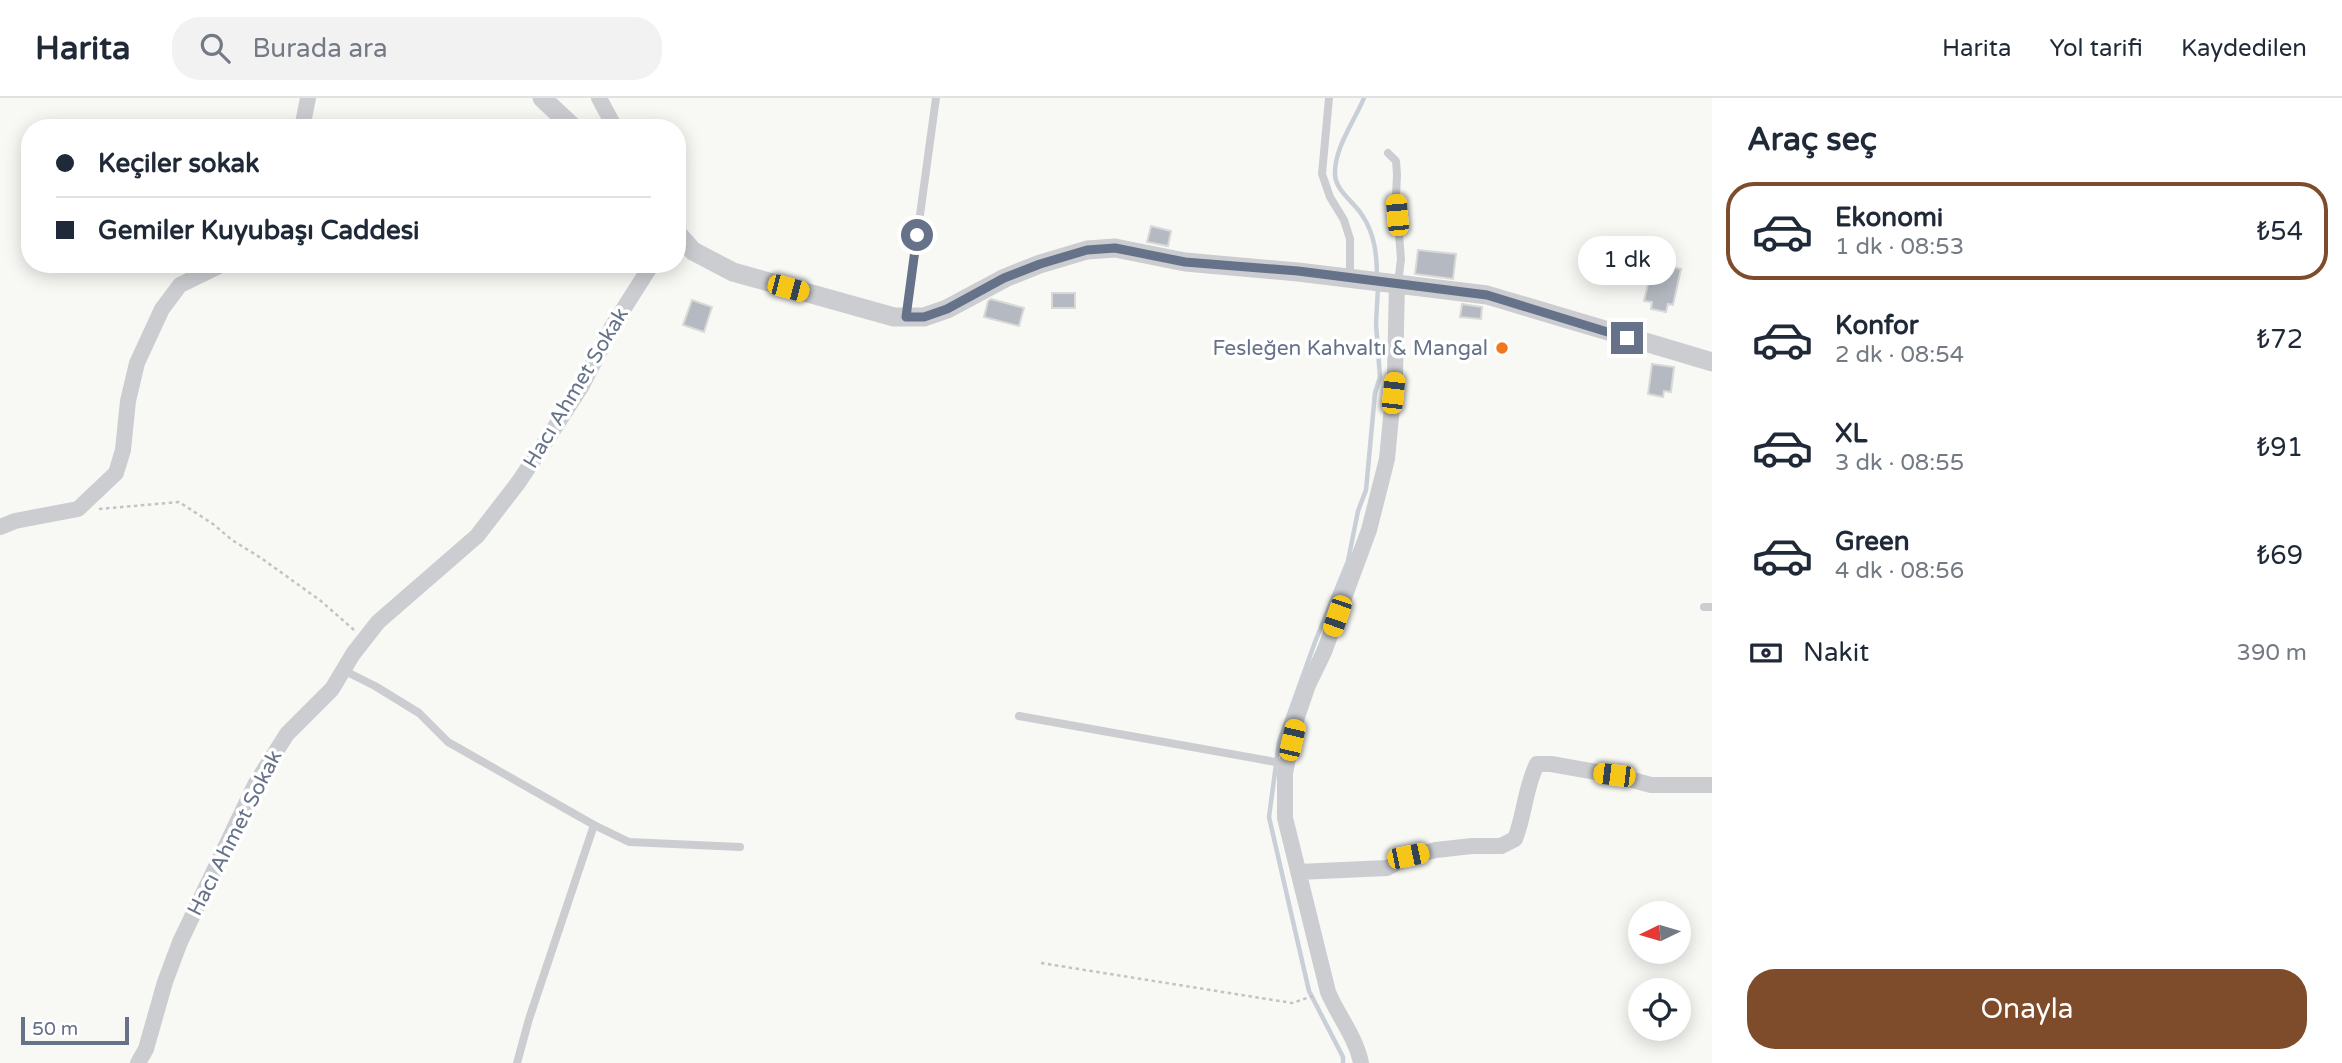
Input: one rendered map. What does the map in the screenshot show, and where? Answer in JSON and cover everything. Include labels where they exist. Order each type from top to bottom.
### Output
[{"type":"street","points":[[304,119],[308,98]]},
{"type":"street","points":[[542,98],[564,119]]},
{"type":"street","points":[[599,98],[610,119]]},
{"type":"street","points":[[686,243],[693,251],[733,272],[894,317],[924,317],[947,309],[1004,278],[1040,264],[1068,254],[1115,248],[1185,262],[1487,295],[1712,362]]},
{"type":"street","points":[[0,527],[15,521],[78,509],[116,474],[123,450],[128,401],[137,363],[162,309],[180,285],[204,273]]},
{"type":"street","name":"Hacı Ahmet Sokak","points":[[138,1063],[146,1049],[165,982],[180,942],[256,783],[287,734],[332,689],[378,622],[477,536],[518,483],[580,387],[612,327],[646,273]]},
{"type":"street","points":[[1361,1063],[1358,1047],[1337,1013],[1328,992],[1298,872],[1285,818],[1286,763],[1308,685],[1324,652],[1369,530],[1387,459],[1395,375],[1395,284]]},
{"type":"street","points":[[1298,872],[1387,868],[1408,856],[1436,850],[1501,846],[1515,839],[1521,824],[1530,778],[1537,764],[1614,775],[1651,785],[1712,785]]},
{"type":"lane","points":[[906,317],[936,98]]},
{"type":"lane","points":[[1329,98],[1322,174],[1329,197],[1343,219],[1359,279]]},
{"type":"lane","points":[[1388,153],[1396,162],[1397,174],[1401,259],[1395,284]]},
{"type":"lane","points":[[343,670],[419,713],[448,742],[629,842],[740,847]]},
{"type":"lane","points":[[1019,716],[1286,763]]},
{"type":"lane","points":[[517,1063],[529,1019],[594,825]]},
{"type":"path","points":[[78,509],[125,508],[179,502],[321,601],[365,640]]},
{"type":"path","points":[[1041,963],[1292,1003],[1321,994]]},
{"type":"building","points":[[1151,226],[1171,231],[1168,246],[1147,242]]},
{"type":"building","points":[[1418,250],[1456,254],[1453,279],[1415,274]]},
{"type":"building","points":[[1653,263],[1681,269],[1673,305],[1668,304],[1666,312],[1651,309],[1652,302],[1644,301]]},
{"type":"building","points":[[1052,293],[1075,293],[1075,308],[1052,308]]},
{"type":"building","points":[[991,299],[1024,308],[1019,326],[984,317]]},
{"type":"building","points":[[692,300],[712,307],[704,332],[683,325]]},
{"type":"building","points":[[1462,304],[1482,307],[1481,319],[1460,317]]},
{"type":"building","points":[[1652,364],[1674,367],[1671,392],[1664,391],[1663,397],[1648,394]]},
{"type":"waterway","points":[[1364,98],[1341,145],[1335,175],[1339,186],[1359,210],[1370,230],[1376,253],[1377,278]]},
{"type":"waterway","points":[[1343,1063],[1343,1057],[1309,991],[1269,817],[1279,742],[1348,561],[1358,511],[1366,490],[1375,393],[1380,377],[1376,324],[1378,287]]},
{"type":"place","name":"Fesleğen Kahvaltı & Mangal","points":[[1502,348]]},
{"type":"route","points":[[917,235],[906,317],[911,318],[924,317],[947,309],[1004,278],[1068,254],[1115,248],[1185,262],[1298,271],[1487,295],[1627,338]]}]
